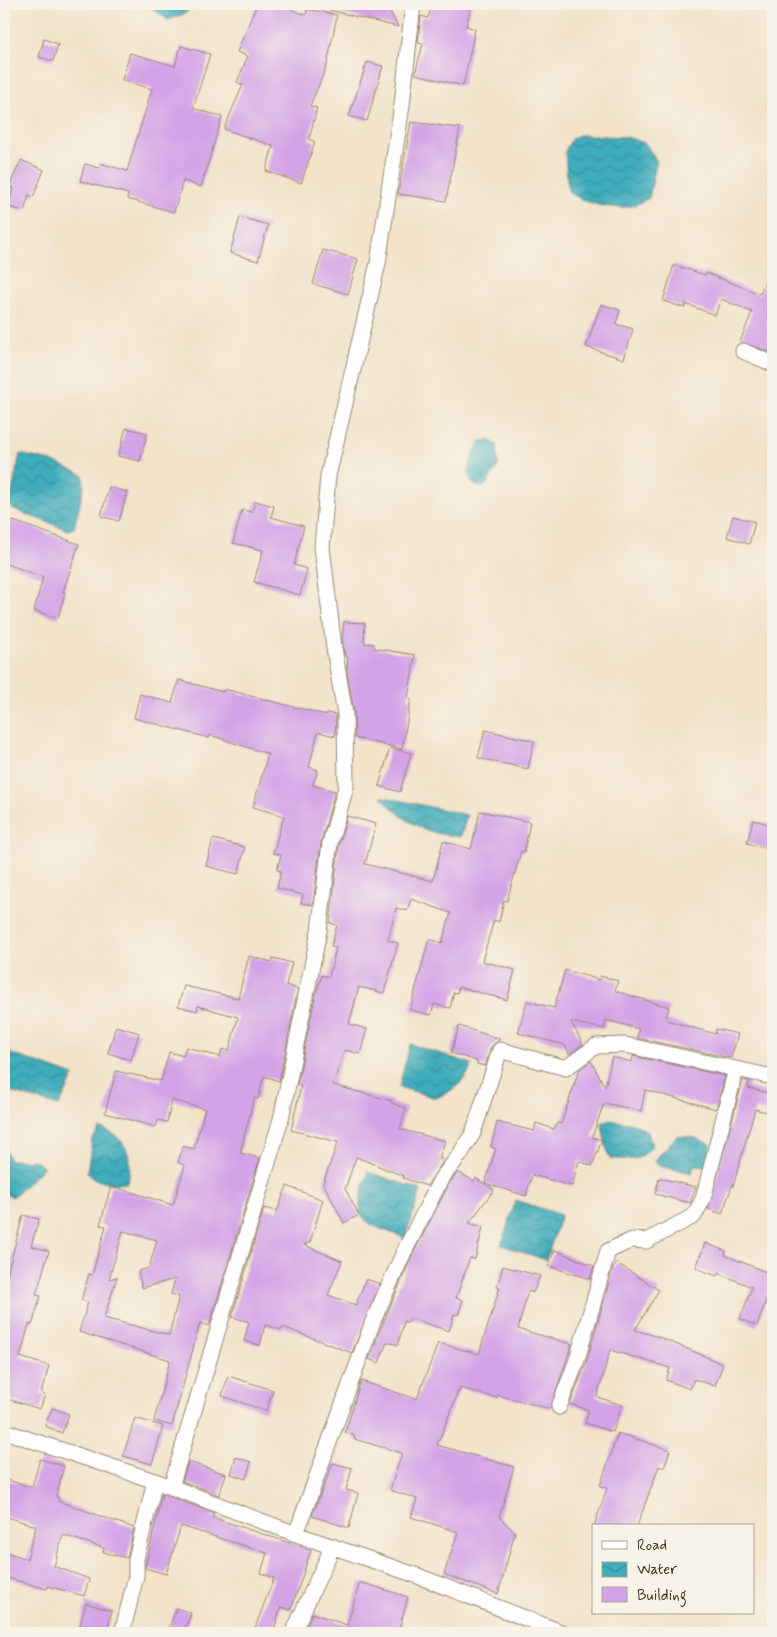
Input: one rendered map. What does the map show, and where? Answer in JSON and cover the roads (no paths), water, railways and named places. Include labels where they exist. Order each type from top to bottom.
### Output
[{"type":"street","points":[[171,1487],[282,1119],[319,931],[330,843],[346,787],[345,714],[334,648],[323,538],[328,476],[378,263],[402,105],[413,4]]},
{"type":"street","points":[[744,351],[773,364]]},
{"type":"street","points":[[296,1534],[373,1321],[404,1252],[441,1179],[459,1156],[473,1132],[500,1050],[566,1068],[596,1046],[625,1045],[773,1077]]},
{"type":"street","points":[[559,1407],[577,1360],[608,1251],[632,1240],[646,1241],[694,1216],[703,1199],[736,1069]]},
{"type":"street","points":[[4,1431],[155,1481],[296,1534],[418,1576],[563,1633]]},
{"type":"street","points":[[122,1633],[136,1576],[136,1559],[155,1481]]},
{"type":"street","points":[[293,1633],[333,1546]]},
{"type":"water","points":[[146,4],[191,4],[186,13],[168,20]]},
{"type":"water","points":[[580,135],[627,137],[645,143],[657,161],[649,198],[630,206],[611,207],[588,202],[568,191],[565,151],[572,138]]},
{"type":"water","points":[[489,440],[497,445],[498,466],[486,485],[480,487],[473,484],[470,479],[470,462],[481,441]]},
{"type":"water","points":[[20,454],[51,461],[83,475],[84,487],[74,528],[68,530],[12,509],[9,504]]},
{"type":"water","points":[[381,796],[467,815],[461,837],[437,833],[417,826],[398,813]]},
{"type":"water","points":[[410,1044],[472,1064],[466,1076],[458,1085],[436,1098],[399,1087]]},
{"type":"water","points":[[4,1051],[74,1076],[59,1106],[4,1090]]},
{"type":"water","points":[[609,1120],[635,1124],[648,1132],[652,1146],[642,1156],[637,1158],[610,1159],[602,1123]]},
{"type":"water","points":[[100,1128],[116,1136],[126,1149],[130,1165],[127,1183],[116,1184],[99,1181],[87,1172],[92,1140]]},
{"type":"water","points":[[677,1136],[696,1138],[711,1145],[706,1166],[694,1165],[692,1173],[659,1166],[654,1161]]},
{"type":"water","points":[[4,1146],[10,1160],[37,1161],[44,1167],[13,1197],[4,1194]]},
{"type":"water","points":[[368,1172],[421,1190],[405,1238],[378,1228],[363,1217],[360,1210],[360,1201]]},
{"type":"water","points":[[516,1200],[561,1215],[546,1260],[501,1245]]}]
